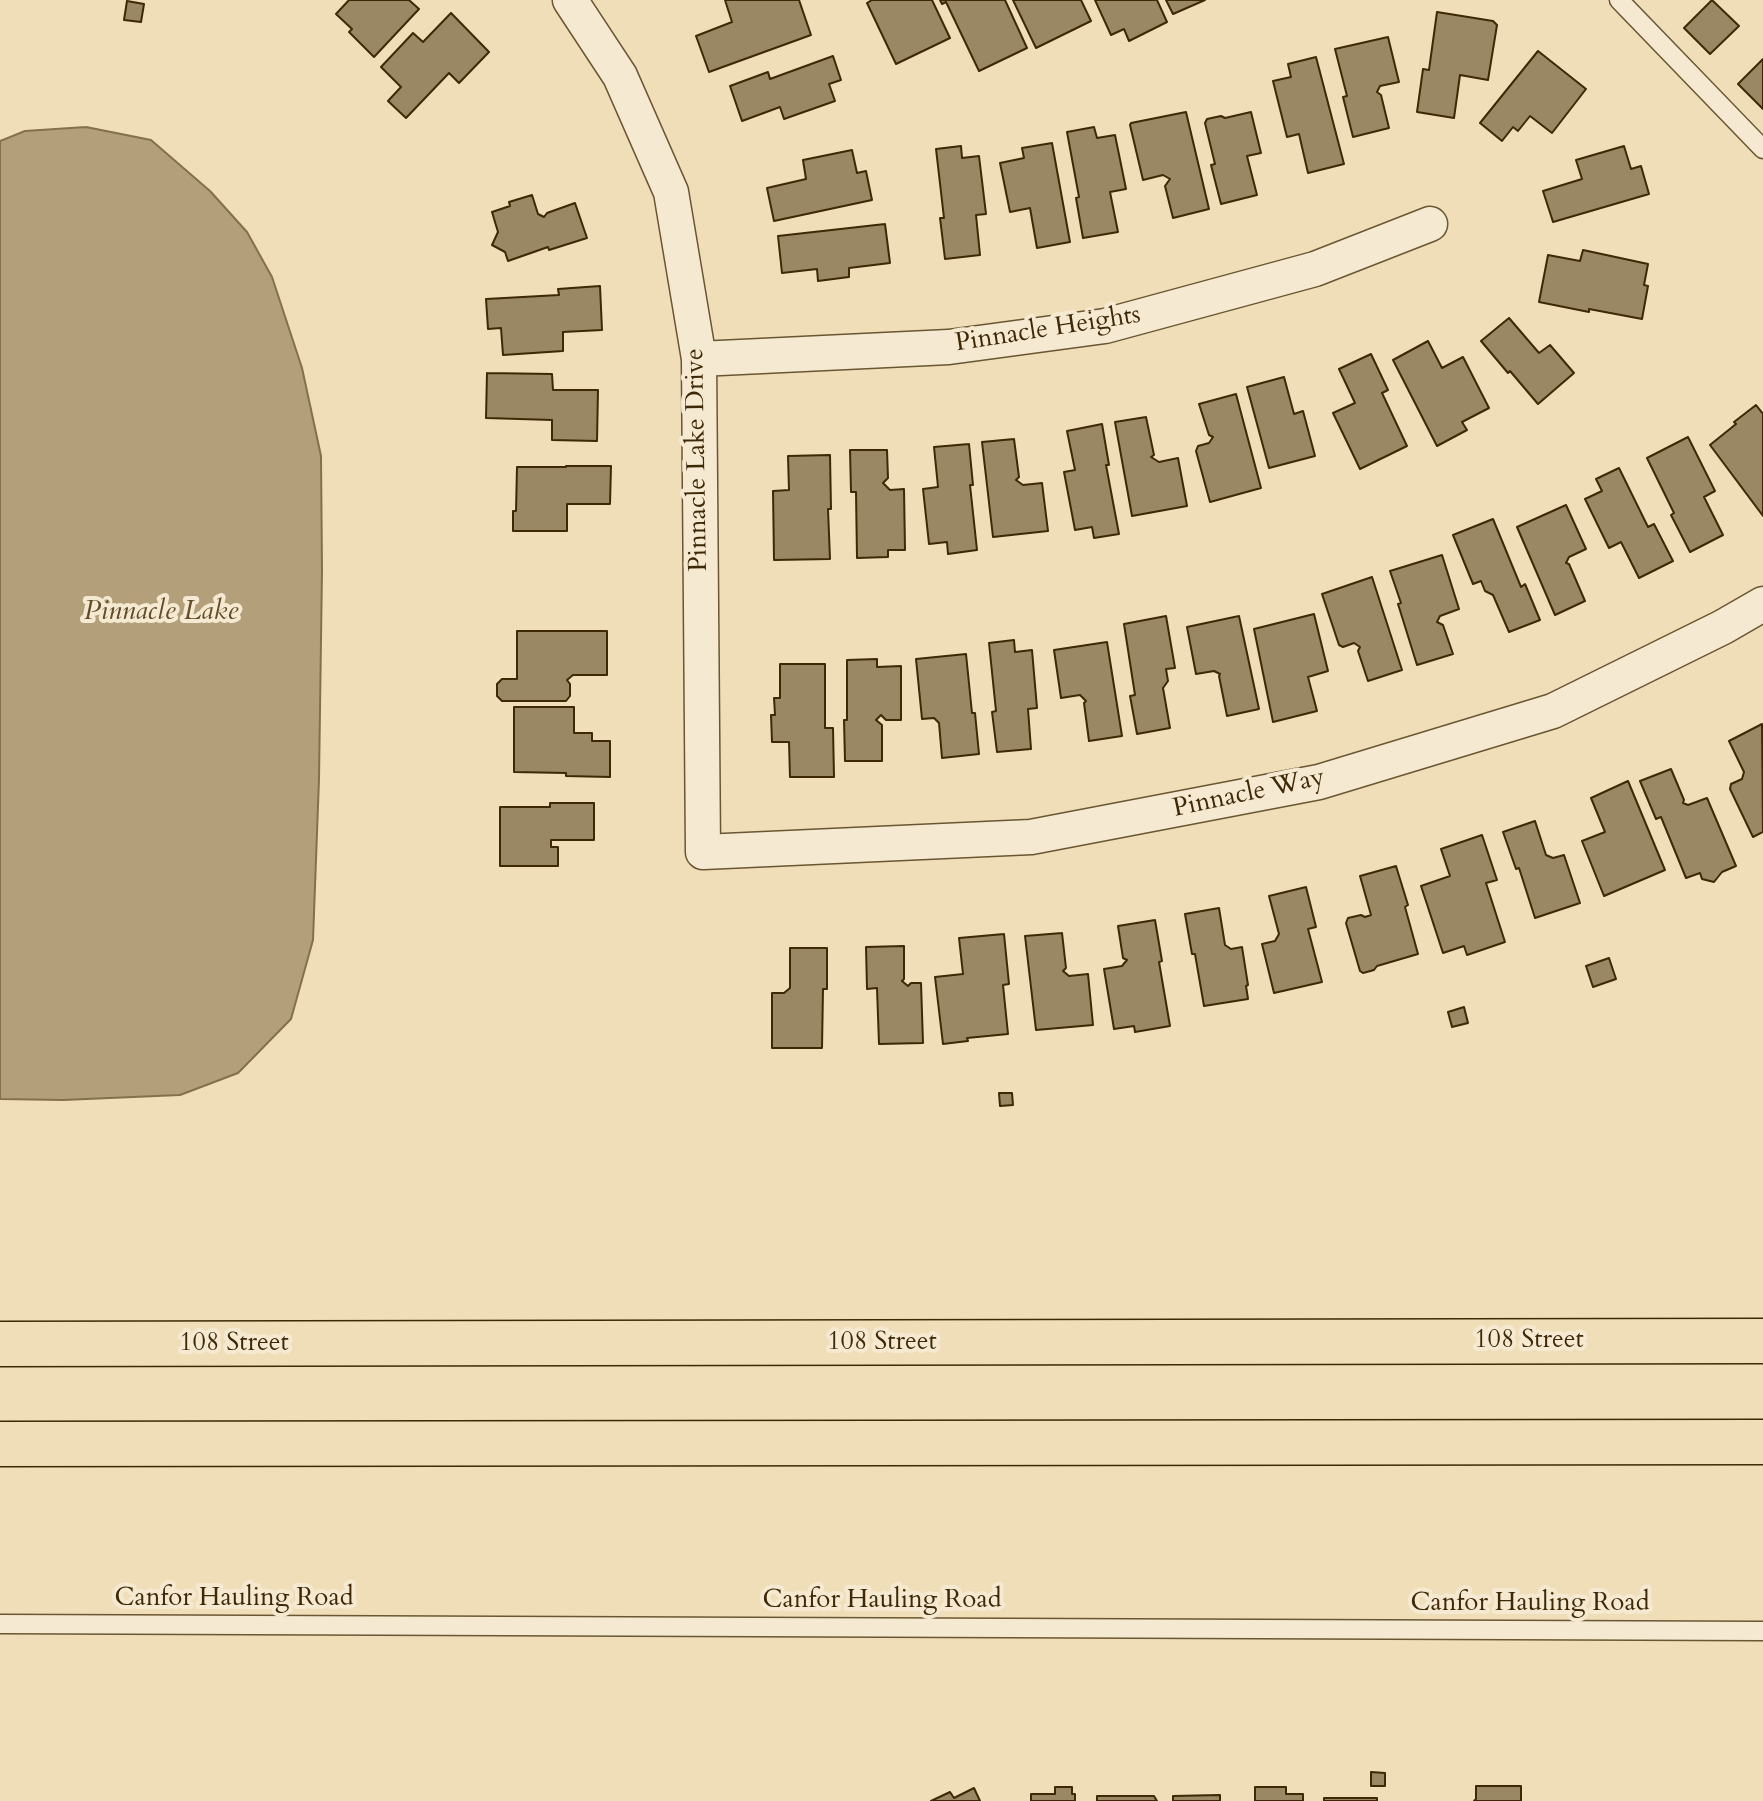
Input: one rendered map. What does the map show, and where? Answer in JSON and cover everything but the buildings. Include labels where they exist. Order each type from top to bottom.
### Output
[{"type":"main road","name":"108 Street","points":[[0,1344],[1763,1341]]},
{"type":"main road","points":[[0,1444],[1763,1442]]},
{"type":"street","name":"Pinnacle Lake Drive","points":[[570,0],[620,76],[671,192],[699,359],[703,852]]},
{"type":"street","name":"Pinnacle Heights","points":[[699,359],[949,347],[1105,326],[1315,269],[1430,224]]},
{"type":"street","name":"Pinnacle Way","points":[[703,852],[1031,837],[1319,782],[1553,711],[1763,604]]},
{"type":"lane","points":[[1619,0],[1763,149]]},
{"type":"lane","name":"Canfor Hauling Road","points":[[0,1624],[1763,1631]]},
{"type":"water","name":"Pinnacle Lake","points":[[86,127],[151,140],[210,191],[247,232],[272,277],[302,368],[321,456],[319,779],[313,940],[291,1019],[238,1073],[180,1095],[0,1099],[0,141],[25,131]]}]
